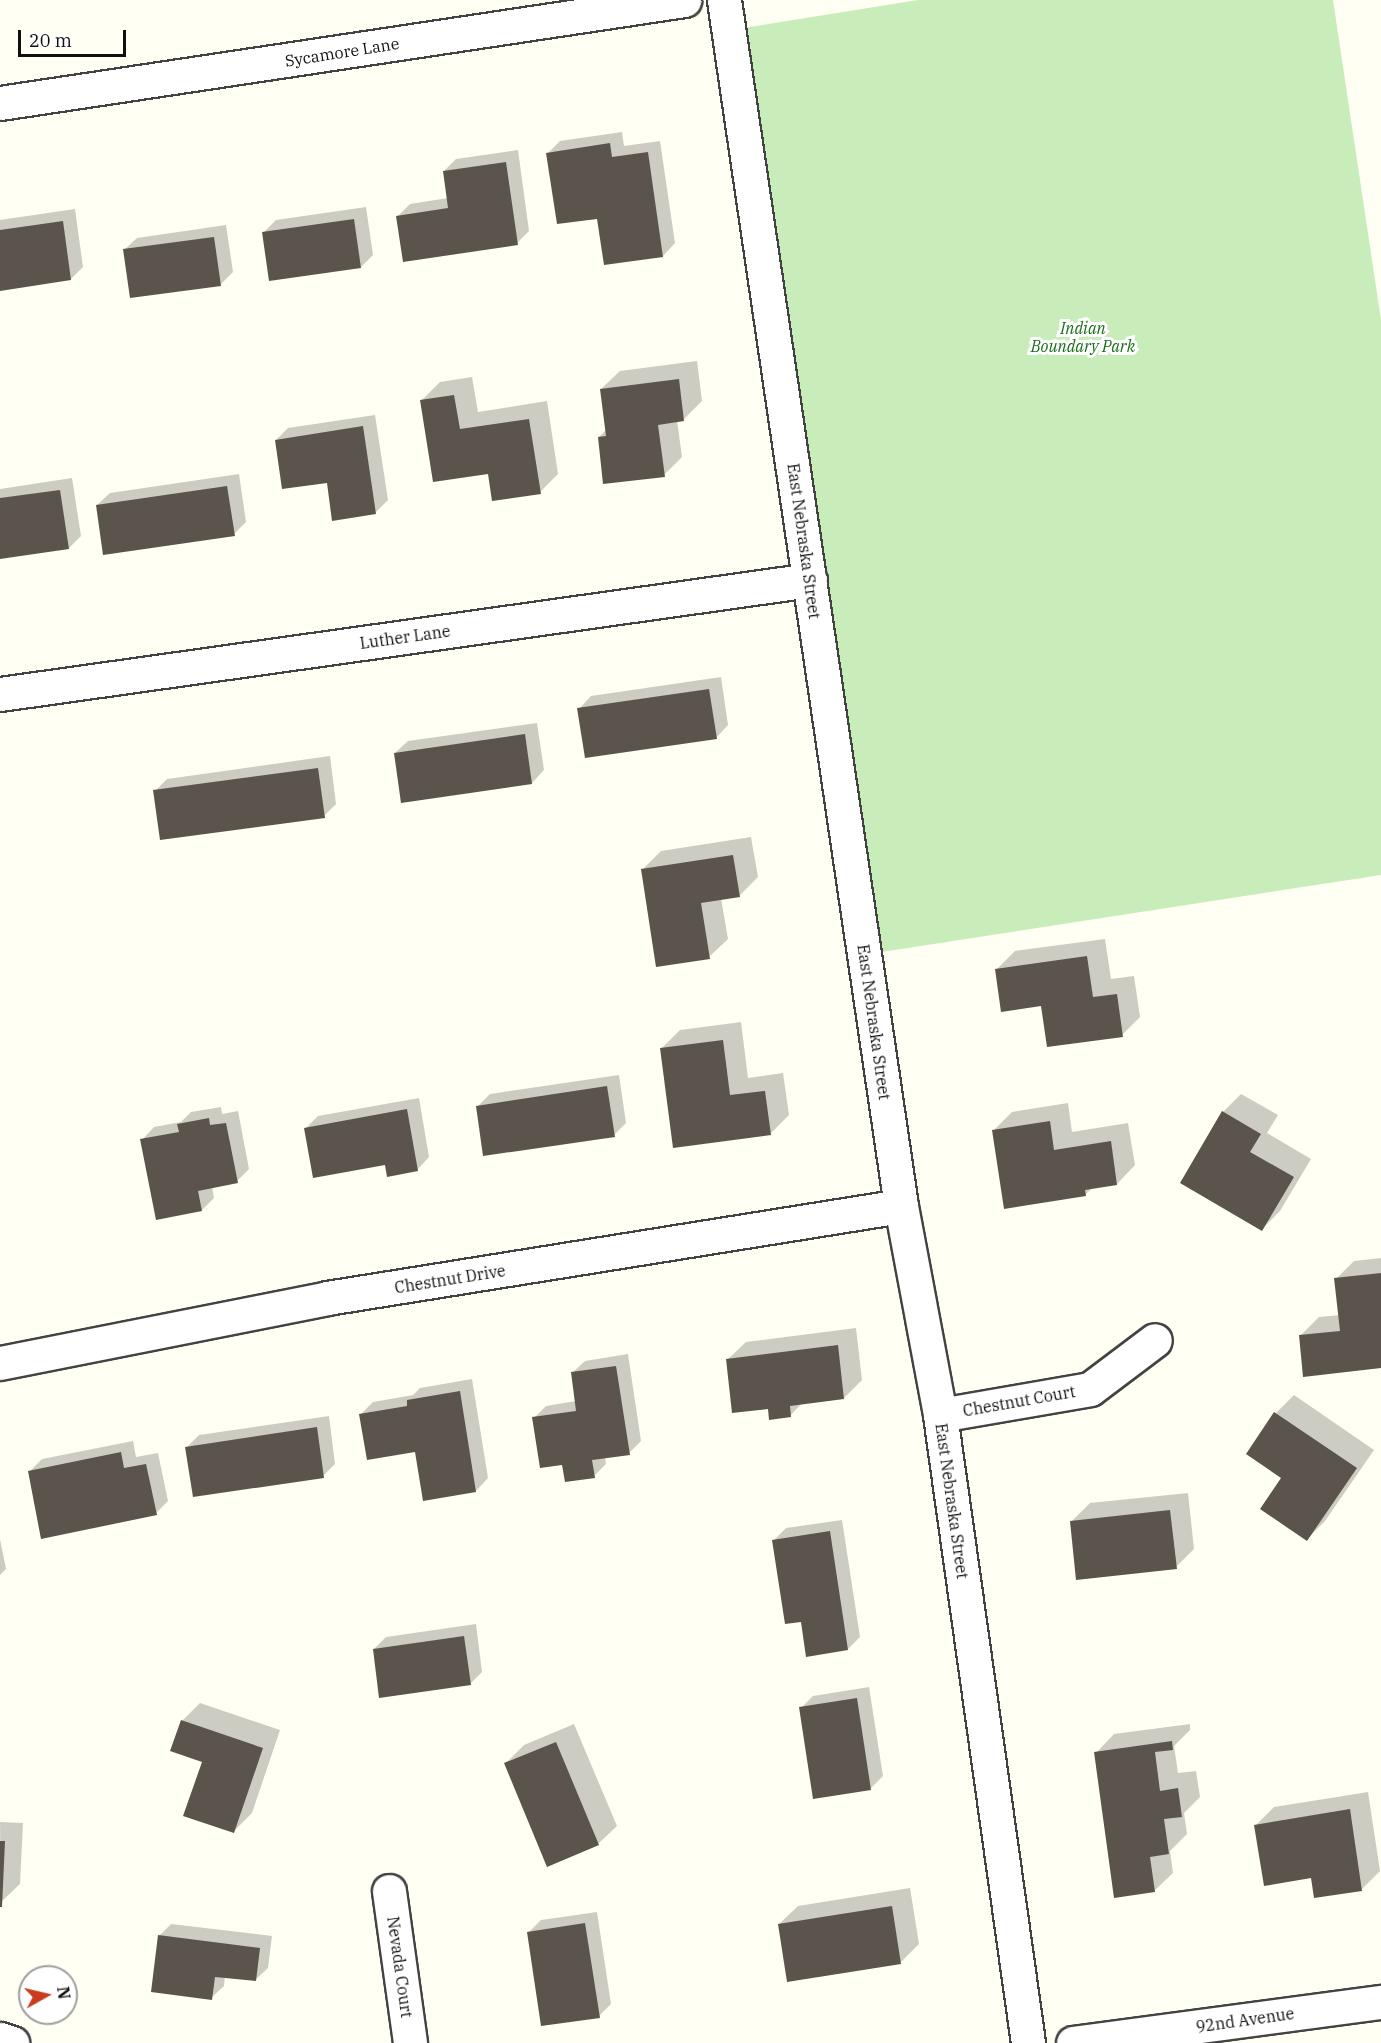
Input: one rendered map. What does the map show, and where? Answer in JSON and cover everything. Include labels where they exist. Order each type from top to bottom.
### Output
[{"type":"street","name":"Sycamore Lane","points":[[0,103],[684,0]]},
{"type":"street","name":"East Nebraska Street","points":[[724,0],[901,1206],[940,1415],[1028,2043]]},
{"type":"street","name":"Luther Lane","points":[[0,694],[810,580]]},
{"type":"street","name":"Chestnut Drive","points":[[0,1363],[327,1299],[901,1206]]},
{"type":"street","name":"Chestnut Court","points":[[940,1415],[1090,1389],[1155,1340]]},
{"type":"street","name":"Nevada Court","points":[[389,1891],[410,2043]]},
{"type":"street","name":"92nd Avenue","points":[[1073,2043],[1381,2002]]},
{"type":"street","points":[[0,2039],[12,2043]]},
{"type":"green space","name":"Indian Boundary Park","points":[[918,0],[1333,0],[1381,320],[1381,875],[875,953],[737,29]]},
{"type":"building","points":[[610,143],[612,157],[648,152],[663,257],[604,265],[597,219],[557,224],[546,153]]},
{"type":"building","points":[[506,162],[518,245],[403,262],[396,216],[448,208],[443,171]]},
{"type":"building","points":[[354,219],[361,268],[269,281],[262,232]]},
{"type":"building","points":[[63,221],[71,280],[0,291],[0,230]]},
{"type":"building","points":[[214,237],[221,286],[130,298],[123,249]]},
{"type":"building","points":[[679,379],[684,421],[658,425],[665,477],[603,484],[598,437],[606,436],[600,389]]},
{"type":"building","points":[[454,395],[460,429],[529,419],[541,494],[492,501],[488,474],[433,482],[420,400]]},
{"type":"building","points":[[363,426],[376,514],[332,521],[327,483],[282,489],[275,440]]},
{"type":"building","points":[[227,486],[235,536],[103,555],[96,505]]},
{"type":"building","points":[[60,490],[69,549],[0,559],[0,498]]},
{"type":"building","points":[[709,689],[717,739],[585,758],[577,708]]},
{"type":"building","points":[[525,734],[532,784],[401,803],[394,753]]},
{"type":"building","points":[[318,768],[325,818],[160,840],[153,790]]},
{"type":"building","points":[[733,855],[740,897],[701,903],[710,959],[656,967],[641,869]]},
{"type":"building","points":[[1087,956],[1093,997],[1117,994],[1123,1037],[1047,1047],[1041,1006],[1001,1012],[995,969]]},
{"type":"building","points":[[723,1040],[730,1095],[765,1091],[771,1135],[673,1148],[660,1048]]},
{"type":"building","points":[[607,1086],[615,1137],[483,1156],[476,1106]]},
{"type":"building","points":[[407,1109],[418,1171],[387,1177],[385,1165],[313,1178],[304,1128]]},
{"type":"building","points":[[1222,1111],[1261,1134],[1250,1152],[1294,1177],[1262,1231],[1180,1183]]},
{"type":"building","points":[[209,1118],[210,1125],[226,1123],[238,1183],[198,1191],[202,1211],[156,1220],[140,1139],[179,1132],[177,1124]]},
{"type":"building","points":[[1050,1121],[1054,1150],[1111,1141],[1117,1185],[1085,1190],[1086,1196],[1004,1209],[992,1130]]},
{"type":"building","points":[[1381,1273],[1381,1368],[1303,1377],[1299,1335],[1340,1331],[1334,1278]]},
{"type":"building","points":[[838,1345],[844,1399],[790,1406],[791,1417],[769,1420],[768,1409],[732,1413],[726,1359]]},
{"type":"building","points":[[616,1366],[630,1455],[592,1460],[595,1478],[565,1482],[562,1465],[540,1468],[532,1417],[576,1411],[571,1372]]},
{"type":"building","points":[[460,1391],[476,1492],[423,1501],[415,1452],[367,1460],[359,1414],[407,1406],[407,1400]]},
{"type":"building","points":[[1274,1412],[1357,1468],[1307,1541],[1260,1509],[1281,1478],[1246,1454]]},
{"type":"building","points":[[317,1427],[324,1478],[193,1497],[185,1447]]},
{"type":"building","points":[[121,1452],[124,1468],[146,1464],[157,1515],[41,1539],[28,1471]]},
{"type":"building","points":[[1170,1510],[1177,1569],[1076,1580],[1070,1521]]},
{"type":"building","points":[[830,1531],[848,1650],[806,1657],[801,1622],[785,1624],[772,1540]]},
{"type":"building","points":[[464,1636],[471,1685],[379,1698],[373,1649]]},
{"type":"building","points":[[857,1698],[871,1790],[813,1799],[799,1707]]},
{"type":"building","points":[[181,1720],[263,1748],[234,1833],[183,1816],[202,1762],[170,1751]]},
{"type":"building","points":[[1172,1741],[1173,1750],[1155,1752],[1160,1791],[1178,1788],[1182,1817],[1164,1819],[1169,1854],[1150,1857],[1155,1892],[1114,1898],[1094,1752]]},
{"type":"building","points":[[556,1742],[599,1845],[547,1867],[504,1763]]},
{"type":"building","points":[[1350,1809],[1362,1891],[1314,1898],[1311,1878],[1264,1886],[1254,1825]]},
{"type":"building","points":[[0,1841],[5,1841],[2,1907],[0,1907]]},
{"type":"building","points":[[892,1906],[901,1964],[787,1982],[778,1924]]},
{"type":"building","points":[[585,1923],[600,2018],[541,2026],[527,1932]]},
{"type":"building","points":[[158,1935],[260,1948],[256,1981],[215,1977],[212,2000],[151,1992]]}]
